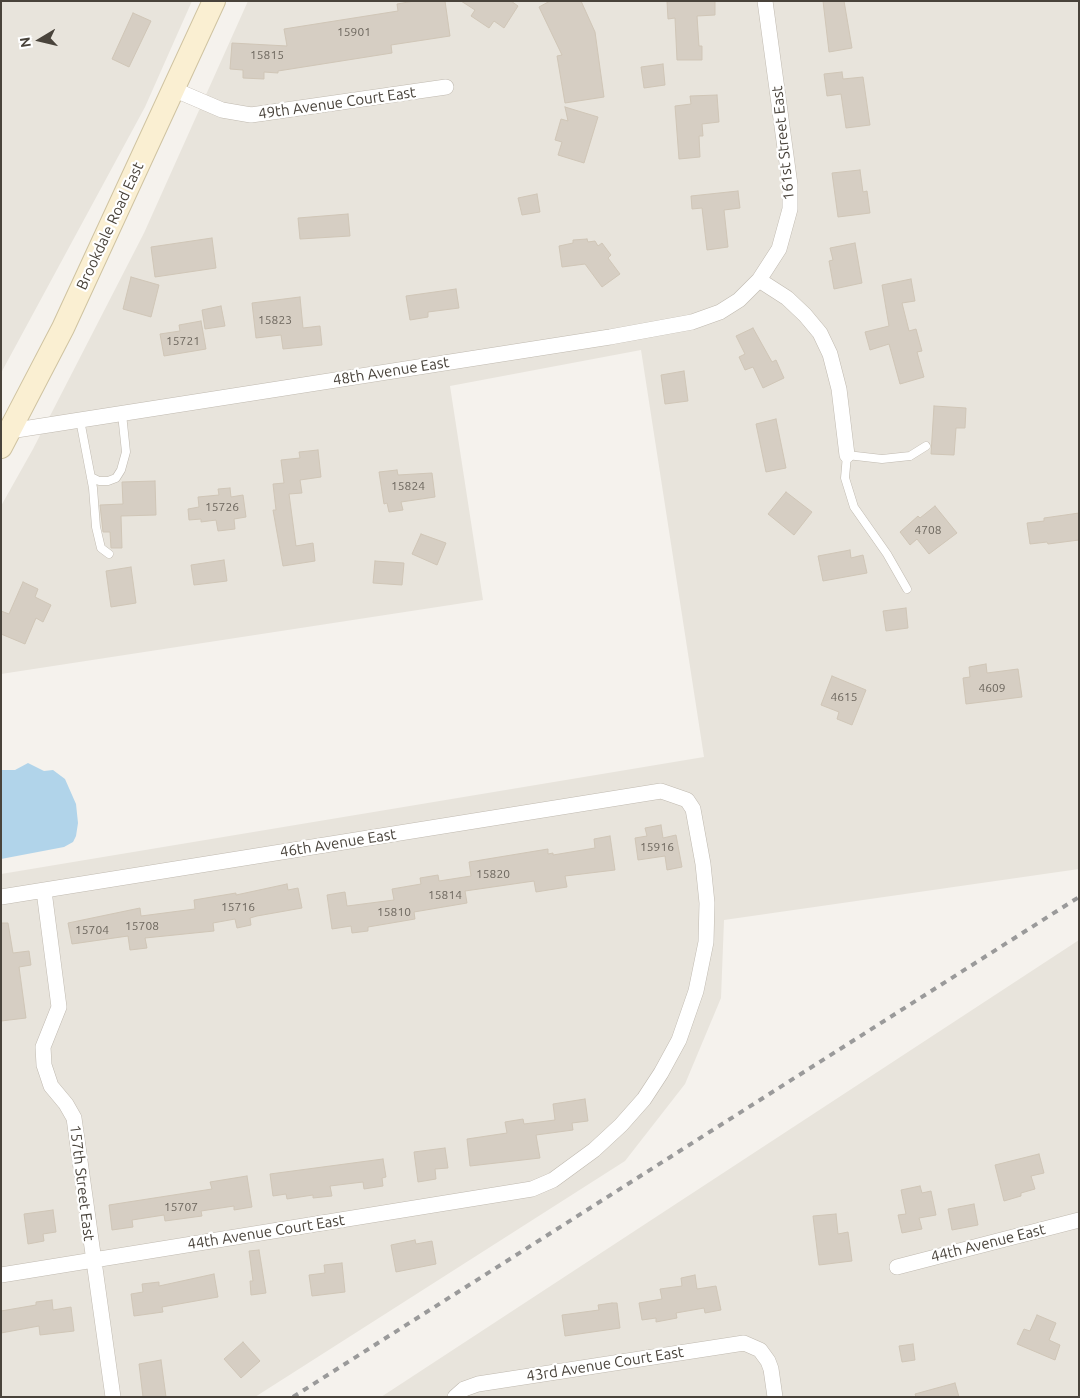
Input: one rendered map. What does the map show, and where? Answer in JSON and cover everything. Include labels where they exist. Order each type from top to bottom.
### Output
[{"type":"main road","name":"Brookdale Road East","points":[[6,439],[63,328],[214,1]]},
{"type":"street","name":"161st Street East","points":[[759,280],[779,249],[790,208],[790,185],[765,1]]},
{"type":"street","name":"49th Avenue Court East","points":[[173,89],[222,110],[251,115],[446,87]]},
{"type":"street","name":"48th Avenue East","points":[[6,439],[80,420],[610,337],[692,322],[720,312],[739,300],[759,280]]},
{"type":"street","points":[[759,280],[787,298],[805,315],[820,334],[830,354],[839,390],[847,455]]},
{"type":"street","name":"46th Avenue East","points":[[1,897],[661,791],[674,795]]},
{"type":"street","name":"44th Avenue Court East","points":[[1,1275],[532,1189],[553,1180],[572,1167],[621,1125],[661,1073],[679,1040],[689,1015],[702,966],[706,942],[707,903],[704,864],[693,809],[686,800],[674,795]]},
{"type":"street","name":"157th Street East","points":[[44,891],[59,1007],[43,1047],[44,1065],[51,1086],[66,1104],[74,1118],[112,1397]]},
{"type":"street","name":"44th Avenue East","points":[[897,1267],[1079,1220]]},
{"type":"street","name":"43rd Avenue Court East","points":[[456,1395],[478,1384],[744,1343],[754,1346],[764,1355],[772,1369],[775,1397]]},
{"type":"lane","points":[[91,477],[99,481],[108,481],[116,478],[121,470],[126,452],[122,414]]},
{"type":"lane","points":[[80,420],[91,477],[96,527],[101,548],[109,554]]},
{"type":"lane","points":[[907,590],[887,554],[854,507],[845,478],[847,455],[882,459],[910,456],[926,446]]},
{"type":"shaded area","points":[[1,1],[192,1],[145,107],[1,373]]},
{"type":"shaded area","points":[[248,1],[1079,1],[1079,869],[724,920],[721,998],[685,1084],[625,1161],[255,1397],[1,1397],[1,874],[704,757],[641,350],[450,386],[483,600],[1,674],[1,506],[33,449],[144,233]]},
{"type":"shaded area","points":[[1079,940],[1079,1397],[381,1397]]},
{"type":"water","points":[[28,763],[44,771],[53,770],[65,779],[76,804],[78,823],[76,836],[73,842],[64,847],[1,859],[1,770],[15,770]]},
{"type":"building","points":[[414,1],[445,1],[450,36],[391,45],[392,53],[278,71],[278,73],[264,72],[264,79],[243,78],[243,70],[230,69],[232,43],[287,46],[284,29],[398,11],[397,4]]},
{"type":"building","points":[[461,1],[511,1],[518,6],[504,28],[494,21],[489,28],[471,16],[475,10]]},
{"type":"building","points":[[550,1],[581,1],[595,32],[604,97],[565,103],[557,56],[562,55],[539,7]]},
{"type":"building","points":[[667,1],[715,1],[715,15],[697,16],[699,46],[702,46],[702,60],[677,60],[675,18],[668,19]]},
{"type":"building","points":[[823,1],[844,1],[852,48],[829,52]]},
{"type":"building","points":[[133,13],[151,21],[129,67],[112,59]]},
{"type":"building","points":[[663,64],[665,85],[644,88],[641,67]]},
{"type":"building","points":[[842,72],[843,79],[863,77],[870,125],[846,128],[841,94],[827,96],[824,74]]},
{"type":"building","points":[[717,95],[719,122],[702,124],[703,136],[699,136],[700,157],[679,159],[675,106],[691,104],[690,96]]},
{"type":"building","points":[[565,107],[598,117],[584,163],[558,155],[562,142],[555,140],[561,119],[568,121]]},
{"type":"building","points":[[860,170],[863,192],[867,191],[870,213],[838,217],[832,173]]},
{"type":"building","points":[[738,191],[740,208],[724,210],[728,247],[707,250],[702,208],[692,209],[691,196]]},
{"type":"building","points":[[537,194],[540,212],[522,215],[518,198]]},
{"type":"building","points":[[348,214],[350,236],[300,239],[298,218]]},
{"type":"building","points":[[212,238],[216,268],[155,277],[151,247]]},
{"type":"building","points":[[587,239],[588,242],[595,241],[598,246],[602,243],[611,255],[608,258],[620,274],[602,287],[585,264],[562,267],[559,246],[573,243],[573,240]]},
{"type":"building","points":[[855,243],[862,283],[834,289],[829,261],[833,260],[830,248]]},
{"type":"building","points":[[131,277],[159,285],[151,317],[123,309]]},
{"type":"building","points":[[911,279],[915,301],[902,303],[909,331],[916,329],[922,351],[917,352],[924,377],[900,384],[889,344],[870,350],[865,332],[889,326],[882,285]]},
{"type":"building","points":[[456,289],[459,308],[428,312],[428,317],[410,320],[406,296]]},
{"type":"building","points":[[300,297],[303,328],[320,326],[322,345],[283,349],[281,335],[256,338],[252,303]]},
{"type":"building","points":[[221,306],[225,326],[205,329],[202,310]]},
{"type":"building","points":[[201,321],[206,349],[164,356],[160,334],[180,331],[179,325]]},
{"type":"building","points":[[753,328],[772,362],[776,360],[784,378],[763,388],[753,367],[745,370],[739,357],[745,354],[736,336]]},
{"type":"building","points":[[684,371],[688,401],[665,404],[661,375]]},
{"type":"building","points":[[934,406],[966,408],[965,428],[956,428],[954,455],[931,454]]},
{"type":"building","points":[[776,419],[786,468],[766,472],[756,424]]},
{"type":"building","points":[[318,450],[321,477],[300,480],[302,493],[289,494],[296,546],[313,543],[315,561],[283,566],[273,510],[276,510],[273,484],[284,483],[281,460],[300,458],[299,452]]},
{"type":"building","points":[[397,470],[398,475],[432,473],[435,497],[401,502],[403,510],[389,512],[387,503],[384,504],[379,472]]},
{"type":"building","points":[[155,481],[156,515],[121,516],[122,548],[111,548],[110,532],[103,532],[100,505],[123,504],[122,482]]},
{"type":"building","points":[[230,488],[231,497],[243,495],[246,517],[234,519],[235,529],[218,531],[216,520],[201,522],[201,519],[189,520],[188,509],[199,507],[198,497],[219,495],[218,489]]},
{"type":"building","points":[[786,492],[812,512],[794,535],[768,514]]},
{"type":"building","points":[[935,506],[957,533],[929,554],[917,539],[910,545],[900,532],[918,516],[920,518]]},
{"type":"building","points":[[1079,513],[1079,540],[1030,544],[1027,523],[1044,521],[1044,518]]},
{"type":"building","points":[[421,534],[446,543],[437,565],[412,554]]},
{"type":"building","points":[[850,550],[851,558],[863,555],[867,573],[823,581],[818,556]]},
{"type":"building","points":[[224,560],[227,581],[194,585],[191,565]]},
{"type":"building","points":[[375,561],[404,563],[402,585],[373,583]]},
{"type":"building","points":[[131,567],[136,603],[111,607],[106,571]]},
{"type":"building","points":[[23,582],[38,589],[35,597],[51,605],[43,622],[36,618],[25,644],[1,634],[1,611],[9,614]]},
{"type":"building","points":[[906,608],[908,628],[886,631],[883,611]]},
{"type":"building","points":[[986,664],[987,673],[1018,669],[1022,697],[966,704],[963,678],[970,677],[969,667]]},
{"type":"building","points":[[832,676],[866,690],[852,725],[837,719],[839,712],[821,705]]},
{"type":"building","points":[[661,825],[663,838],[676,835],[682,867],[667,870],[665,856],[638,860],[635,838],[647,836],[645,828]]},
{"type":"building","points":[[610,836],[615,870],[565,876],[567,887],[536,892],[534,881],[465,891],[467,903],[414,912],[415,919],[368,927],[368,931],[352,933],[351,926],[332,929],[327,895],[345,892],[347,906],[394,900],[392,889],[421,884],[420,878],[438,875],[439,881],[471,876],[469,862],[548,849],[548,854],[553,853],[553,855],[595,848],[594,839]]},
{"type":"building","points":[[287,884],[288,890],[298,888],[302,908],[250,918],[251,925],[237,928],[235,919],[213,923],[214,931],[145,938],[147,948],[130,950],[128,936],[72,944],[68,923],[140,908],[141,916],[195,909],[194,900],[236,893],[236,895]]},
{"type":"building","points":[[1,923],[8,923],[13,953],[29,951],[31,965],[19,967],[26,1018],[1,1021]]},
{"type":"building","points":[[585,1099],[588,1121],[572,1123],[573,1130],[536,1135],[540,1158],[470,1166],[467,1139],[507,1133],[505,1122],[523,1119],[524,1124],[555,1120],[553,1104]]},
{"type":"building","points":[[445,1148],[448,1168],[435,1169],[436,1179],[418,1182],[414,1152]]},
{"type":"building","points":[[1039,1154],[1044,1173],[1031,1176],[1035,1189],[1004,1201],[995,1165]]},
{"type":"building","points":[[383,1159],[386,1177],[382,1178],[383,1186],[364,1189],[363,1182],[330,1186],[332,1196],[313,1198],[313,1195],[287,1199],[286,1194],[273,1196],[270,1174]]},
{"type":"building","points":[[247,1176],[252,1207],[234,1210],[234,1206],[201,1211],[202,1216],[165,1221],[164,1215],[132,1220],[133,1227],[112,1230],[109,1205],[212,1189],[210,1182]]},
{"type":"building","points":[[920,1186],[922,1193],[931,1191],[936,1215],[919,1218],[922,1229],[902,1233],[898,1215],[906,1214],[901,1190]]},
{"type":"building","points":[[974,1204],[978,1225],[952,1230],[948,1209]]},
{"type":"building","points":[[53,1210],[56,1232],[43,1234],[44,1241],[28,1244],[24,1214]]},
{"type":"building","points":[[836,1214],[838,1234],[848,1232],[852,1261],[819,1265],[813,1216]]},
{"type":"building","points":[[415,1240],[416,1244],[432,1241],[436,1264],[396,1272],[391,1245]]},
{"type":"building","points":[[259,1250],[266,1293],[251,1295],[250,1281],[253,1281],[249,1251]]},
{"type":"building","points":[[342,1263],[345,1292],[312,1296],[309,1275],[325,1273],[324,1265]]},
{"type":"building","points":[[214,1274],[218,1297],[162,1307],[163,1312],[134,1316],[131,1294],[143,1292],[142,1284],[159,1282],[159,1286]]},
{"type":"building","points":[[695,1275],[697,1289],[716,1286],[721,1310],[705,1313],[704,1308],[676,1313],[677,1318],[656,1322],[656,1318],[642,1320],[639,1303],[662,1299],[660,1289],[682,1286],[681,1278]]},
{"type":"building","points":[[52,1300],[53,1310],[71,1307],[74,1331],[40,1335],[39,1326],[1,1333],[1,1311],[36,1305],[36,1302]]},
{"type":"building","points":[[617,1303],[620,1328],[565,1336],[562,1315],[599,1310],[598,1305]]},
{"type":"building","points":[[1037,1315],[1056,1323],[1049,1340],[1060,1345],[1055,1360],[1017,1344],[1024,1329],[1030,1331]]},
{"type":"building","points":[[243,1342],[260,1361],[241,1378],[224,1359]]},
{"type":"building","points":[[913,1344],[915,1360],[902,1362],[899,1346]]},
{"type":"building","points":[[161,1360],[166,1397],[143,1397],[139,1364]]},
{"type":"building","points":[[955,1383],[959,1397],[916,1397],[915,1394]]},
{"type":"railway","points":[[293,1397],[1079,897]]}]
